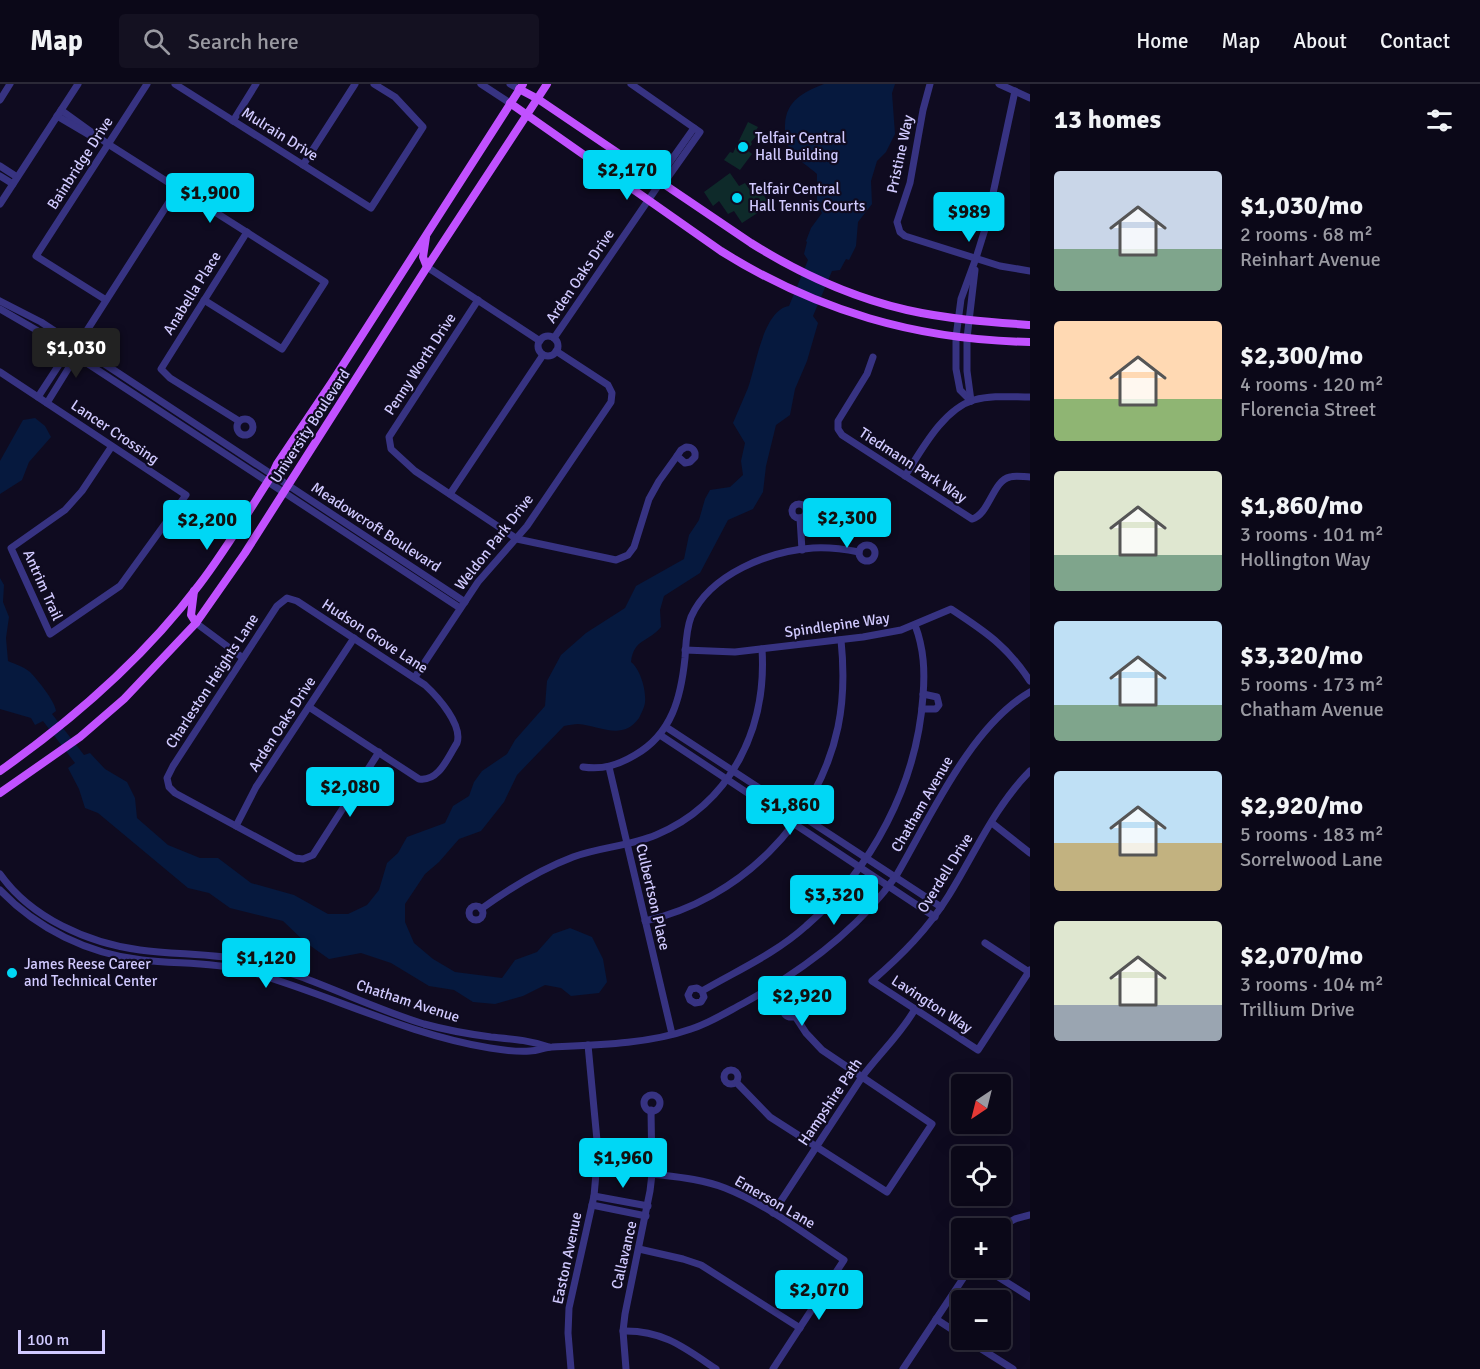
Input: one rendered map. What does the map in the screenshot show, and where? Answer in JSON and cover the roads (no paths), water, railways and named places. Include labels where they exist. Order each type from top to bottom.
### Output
[{"type":"main road","name":"University Boulevard","points":[[0,793],[59,753],[124,699],[196,623],[283,494],[427,267],[547,84]]},
{"type":"main road","name":"University Boulevard","points":[[0,771],[68,721],[130,665],[194,591],[270,479],[277,464],[521,87]]},
{"type":"main road","points":[[521,87],[660,183],[751,243],[800,271],[830,285],[896,307],[959,319],[1030,325]]},
{"type":"main road","points":[[510,103],[721,251],[792,290],[844,312],[900,327],[956,337],[1030,342]]},
{"type":"main road","points":[[427,234],[423,257],[427,267]]},
{"type":"main road","points":[[194,591],[191,615],[196,623]]},
{"type":"street","points":[[0,99],[10,84]]},
{"type":"street","points":[[0,204],[78,84]]},
{"type":"street","name":"Bainbridge Drive","points":[[106,300],[36,256],[147,84]]},
{"type":"street","name":"Mulrain Drive","points":[[175,84],[371,208],[423,127],[394,97],[374,84]]},
{"type":"street","points":[[233,121],[256,84]]},
{"type":"street","points":[[303,165],[355,84]]},
{"type":"street","points":[[481,84],[510,103]]},
{"type":"street","points":[[510,84],[521,87]]},
{"type":"street","name":"Arden Oaks Drive","points":[[554,338],[660,183],[666,180],[681,152],[697,130],[631,84]]},
{"type":"street","name":"Pristine Way","points":[[930,84],[910,183],[897,222],[898,229],[905,236],[976,258]]},
{"type":"street","points":[[999,84],[1030,98]]},
{"type":"street","points":[[971,401],[960,390],[956,369],[956,337],[965,285],[986,226],[1015,91]]},
{"type":"street","points":[[59,113],[78,130],[108,144],[325,282],[282,349],[204,300]]},
{"type":"street","points":[[0,166],[15,181]]},
{"type":"street","points":[[0,176],[15,181]]},
{"type":"street","points":[[47,403],[76,356],[77,346],[178,188]]},
{"type":"street","name":"Anabella Place","points":[[239,421],[170,378],[161,369],[246,232]]},
{"type":"street","points":[[976,258],[1000,266],[1030,271]]},
{"type":"street","points":[[971,401],[967,371],[967,338],[976,258]]},
{"type":"street","points":[[427,267],[540,341]]},
{"type":"street","name":"Penny Worth Drive","points":[[450,494],[415,471],[388,444],[390,434],[478,300]]},
{"type":"street","name":"Meadowcroft Boulevard","points":[[0,301],[41,322],[77,346],[270,479],[283,494],[463,605]]},
{"type":"street","name":"Meadowcroft Boulevard","points":[[0,309],[270,479],[288,485],[463,605]]},
{"type":"street","points":[[546,336],[554,338],[558,344],[556,351],[549,356],[543,355],[538,348],[540,341],[546,336]]},
{"type":"street","points":[[38,397],[68,351],[77,346]]},
{"type":"street","name":"Weldon Park Drive","points":[[415,678],[482,576],[517,539],[609,404],[612,393],[608,385],[556,351]]},
{"type":"street","points":[[543,355],[450,494],[517,539],[611,560],[621,559],[628,555],[636,543],[649,499],[677,456]]},
{"type":"street","name":"Tiedmann Park Way","points":[[873,357],[867,374],[838,420],[837,425],[842,435],[972,519],[979,517],[1003,481],[1009,477],[1030,477]]},
{"type":"street","name":"Lancer Crossing","points":[[0,372],[186,495],[120,586],[50,634]]},
{"type":"street","points":[[905,476],[941,423],[971,401],[991,397],[1030,397]]},
{"type":"street","name":"Antrim Trail","points":[[50,634],[11,548],[65,510],[82,491],[112,446]]},
{"type":"street","points":[[800,518],[802,550]]},
{"type":"street","points":[[583,766],[598,769],[609,767],[638,753],[666,727],[681,692],[687,632],[691,618],[698,604],[716,585],[763,560],[788,552],[834,548],[859,552]]},
{"type":"street","name":"Hudson Grove Lane","points":[[289,598],[415,678],[437,698],[457,726],[459,734],[457,743],[438,772],[428,779],[415,776],[379,752]]},
{"type":"street","name":"Charleston Heights Lane","points":[[236,826],[175,793],[168,785],[167,778],[279,602],[289,598]]},
{"type":"street","name":"Spindlepine Way","points":[[685,650],[735,652],[882,634],[915,625],[951,609],[990,634],[1018,663],[1030,681]]},
{"type":"street","points":[[196,623],[243,658]]},
{"type":"street","points":[[702,991],[743,970],[785,944],[829,905],[860,868],[881,835],[902,788],[913,756],[922,709],[924,663],[915,625]]},
{"type":"street","name":"Arden Oaks Drive","points":[[236,826],[256,787],[354,638]]},
{"type":"street","points":[[645,921],[682,911],[718,893],[752,868],[794,824],[822,774],[838,727],[843,683],[841,640]]},
{"type":"street","points":[[481,909],[516,884],[560,862],[588,851],[627,844],[657,834],[675,825],[705,803],[732,771],[748,743],[758,714],[763,683],[762,649]]},
{"type":"street","name":"Chatham Avenue","points":[[0,890],[44,926],[79,944],[116,955],[144,960],[216,965],[253,972],[425,1034],[490,1048],[530,1051],[549,1047],[653,1039],[692,1029],[723,1015],[770,988],[807,965],[861,919],[896,876],[967,754],[993,722],[1030,692]]},
{"type":"street","points":[[922,709],[936,709],[939,705],[937,697],[923,694]]},
{"type":"street","points":[[236,826],[295,858],[305,859],[315,852],[379,752],[309,707]]},
{"type":"street","points":[[666,727],[941,907]]},
{"type":"street","points":[[660,735],[935,917]]},
{"type":"street","name":"Culbertson Place","points":[[609,767],[672,1034]]},
{"type":"street","name":"Overdell Drive","points":[[872,981],[905,953],[935,917],[1011,792],[1030,771]]},
{"type":"street","points":[[992,823],[1030,853]]},
{"type":"street","name":"Chatham Avenue","points":[[0,874],[15,892],[48,918],[78,934],[116,946],[248,961],[277,969],[423,1023],[454,1032],[529,1040],[549,1047]]},
{"type":"street","points":[[44,926],[48,918]]},
{"type":"street","points":[[985,943],[1029,971]]},
{"type":"street","name":"Lavington Way","points":[[872,981],[978,1050],[1029,971]]},
{"type":"street","name":"Hampshire Path","points":[[772,1213],[875,1058],[908,1022],[915,1009]]},
{"type":"street","points":[[736,1083],[770,1117],[887,1192],[932,1124],[822,1050],[806,1033],[795,1016]]},
{"type":"street","name":"Easton Avenue","points":[[571,1369],[568,1333],[569,1308],[594,1196],[598,1151],[588,1044]]},
{"type":"street","name":"Callavance","points":[[626,1369],[623,1331],[627,1298],[646,1216],[652,1174],[651,1110]]},
{"type":"street","name":"Emerson Lane","points":[[652,1174],[683,1177],[725,1188],[772,1213],[844,1260],[800,1328]]},
{"type":"street","points":[[594,1196],[648,1206]]},
{"type":"street","points":[[592,1205],[646,1216]]},
{"type":"street","points":[[1011,1221],[1030,1215]]},
{"type":"street","points":[[639,1249],[701,1265],[800,1328],[773,1369]]},
{"type":"street","points":[[903,1369],[963,1278]]},
{"type":"street","points":[[1000,1278],[1030,1297]]},
{"type":"street","points":[[936,1319],[951,1329]]},
{"type":"street","points":[[623,1331],[645,1332],[669,1339],[717,1369]]},
{"type":"street","points":[[983,1350],[1013,1369]]},
{"type":"water","points":[[824,84],[895,84],[892,93],[895,134],[886,152],[877,161],[871,181],[872,204],[858,222],[856,246],[849,260],[846,259],[840,270],[832,271],[813,316],[818,323],[807,361],[795,389],[790,415],[776,425],[766,466],[763,492],[753,509],[728,520],[700,573],[664,596],[660,610],[661,627],[638,645],[631,662],[639,673],[645,692],[645,705],[633,725],[618,731],[578,724],[564,726],[517,775],[504,802],[481,831],[459,839],[425,874],[405,904],[405,922],[414,943],[433,959],[455,972],[502,978],[515,960],[537,952],[553,934],[570,928],[592,937],[603,959],[607,982],[599,993],[571,996],[561,988],[545,985],[523,996],[495,1004],[473,1002],[454,990],[429,986],[391,963],[361,953],[329,959],[305,942],[283,921],[230,908],[209,893],[188,888],[98,813],[85,808],[79,789],[68,768],[75,763],[43,721],[35,725],[31,718],[0,709],[0,578],[4,585],[3,602],[9,617],[6,638],[8,661],[28,670],[33,675],[55,707],[56,711],[52,714],[84,755],[90,753],[105,769],[127,782],[135,798],[137,818],[168,845],[200,858],[218,858],[251,883],[294,895],[328,914],[348,914],[367,905],[379,890],[387,863],[398,853],[407,837],[445,823],[453,806],[469,796],[474,782],[482,771],[507,754],[515,740],[545,706],[547,681],[561,655],[586,633],[625,608],[636,586],[684,559],[689,535],[699,520],[710,490],[730,487],[743,475],[741,461],[745,443],[733,423],[748,388],[767,328],[780,310],[789,306],[808,260],[804,254],[806,241],[811,228],[822,213],[817,204],[817,174],[797,158],[788,146],[785,133],[786,116],[797,98]]},
{"type":"water","points":[[35,418],[45,426],[51,437],[29,462],[22,480],[0,494],[0,461],[23,420]]},
{"type":"place","name":"Telfair Central Hall Building","points":[[743,147]]},
{"type":"place","name":"Telfair Central Hall Tennis Courts","points":[[737,198]]},
{"type":"place","name":"James Reese Career and Technical Center","points":[[12,973]]}]
